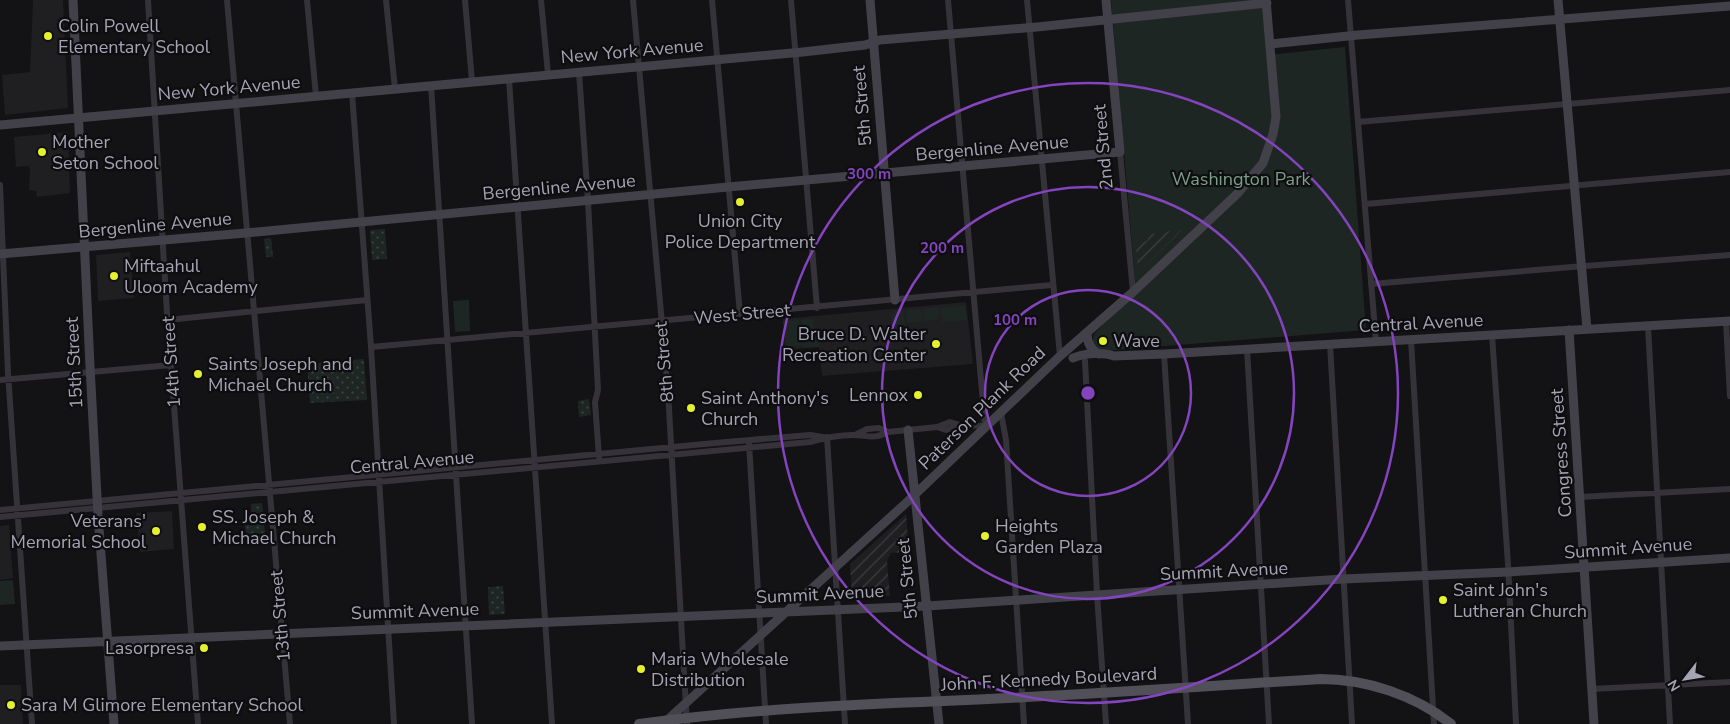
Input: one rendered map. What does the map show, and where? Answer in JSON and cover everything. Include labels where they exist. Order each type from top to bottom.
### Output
[{"type":"main road","name":"John F. Kennedy Boulevard","points":[[640,724],[686,721],[765,711],[1320,679],[1349,681],[1393,692],[1433,712],[1451,724]]},
{"type":"street","name":"15th Street","points":[[72,0],[90,372],[114,724]]},
{"type":"street","name":"14th Street","points":[[148,0],[167,320],[198,724]]},
{"type":"street","name":"13th Street","points":[[227,0],[290,724]]},
{"type":"street","points":[[307,0],[316,96]]},
{"type":"street","points":[[386,0],[395,89]]},
{"type":"street","points":[[465,0],[472,81]]},
{"type":"street","points":[[541,0],[548,74]]},
{"type":"street","name":"8th Street","points":[[633,0],[668,391],[686,721]]},
{"type":"street","points":[[712,0],[740,314]]},
{"type":"street","points":[[791,0],[817,308]]},
{"type":"street","name":"5th Street","points":[[870,0],[895,300]]},
{"type":"street","points":[[948,0],[975,292],[985,426]]},
{"type":"street","points":[[1027,0],[1060,356]]},
{"type":"street","name":"2nd Street","points":[[1106,0],[1133,292]]},
{"type":"street","points":[[1348,0],[1376,342]]},
{"type":"street","points":[[1558,0],[1587,329]]},
{"type":"street","name":"New York Avenue","points":[[0,125],[796,52],[865,45],[880,40],[1030,27],[1267,2]]},
{"type":"street","name":"Paterson Plank Road","points":[[665,722],[915,494],[1060,356],[1133,292],[1237,194],[1263,163],[1273,134],[1276,117],[1267,2]]},
{"type":"street","points":[[1270,44],[1352,35],[1730,6]]},
{"type":"street","points":[[579,72],[595,327],[598,390],[595,402],[599,461]]},
{"type":"street","points":[[509,79],[552,724]]},
{"type":"street","points":[[431,85],[472,724]]},
{"type":"street","points":[[1358,122],[1730,90]]},
{"type":"street","points":[[352,93],[371,347],[394,724]]},
{"type":"street","name":"Bergenline Avenue","points":[[2,254],[1120,152]]},
{"type":"street","points":[[1365,204],[1730,172]]},
{"type":"street","points":[[0,185],[9,380],[32,724]]},
{"type":"street","points":[[1371,284],[1730,255]]},
{"type":"street","name":"West Street","points":[[371,347],[817,308],[1052,285]]},
{"type":"street","points":[[167,320],[367,300]]},
{"type":"street","points":[[1728,322],[1730,396]]},
{"type":"street","name":"Central Avenue","points":[[1073,358],[1080,355],[1164,354],[1728,322]]},
{"type":"street","points":[[1648,326],[1670,724]]},
{"type":"street","name":"Congress Street","points":[[1569,330],[1594,724]]},
{"type":"street","points":[[1087,333],[1088,342],[1094,351],[1099,354]]},
{"type":"street","points":[[1492,335],[1516,724]]},
{"type":"street","points":[[1411,340],[1434,724]]},
{"type":"street","points":[[1330,344],[1352,724]]},
{"type":"street","points":[[1247,349],[1269,724]]},
{"type":"street","points":[[1164,354],[1188,724]]},
{"type":"street","name":"Central Avenue","points":[[1060,356],[1085,360],[1110,359],[1114,356]]},
{"type":"street","points":[[1085,360],[1106,724]]},
{"type":"street","points":[[0,380],[171,365]]},
{"type":"street","points":[[1001,413],[1006,440],[1024,724]]},
{"type":"street","name":"Central Avenue","points":[[0,517],[17,512],[98,503],[378,478],[457,474],[671,456],[810,436],[855,435],[879,428],[888,432],[937,427],[950,422],[960,425],[985,426]]},
{"type":"street","name":"5th Street","points":[[908,430],[939,724]]},
{"type":"street","points":[[827,437],[845,724]]},
{"type":"street","points":[[749,444],[766,724]]},
{"type":"street","name":"Central Avenue","points":[[378,478],[456,467],[670,447],[749,444]]},
{"type":"street","points":[[1580,497],[1730,489]]},
{"type":"street","name":"Central Avenue","points":[[0,510],[17,512]]},
{"type":"street","name":"Summit Avenue","points":[[0,646],[681,615],[926,606],[1097,594],[1730,558]]},
{"type":"street","points":[[1592,689],[1730,682]]},
{"type":"shaded area","name":"Colin Powell Elementary School","points":[[33,0],[63,0],[68,108],[5,115],[2,75],[30,72]]},
{"type":"shaded area","name":"Mother Seton School","points":[[68,132],[70,193],[37,197],[36,191],[29,190],[30,168],[28,166],[16,167],[14,137]]},
{"type":"shaded area","name":"Miftaahul Uloom Academy","points":[[130,252],[134,298],[98,301],[96,255]]},
{"type":"shaded area","points":[[966,302],[973,364],[822,376],[819,347],[785,350],[783,319]]},
{"type":"shaded area","name":"Veterans' Memorial School","points":[[172,511],[174,549],[140,552],[136,513]]},
{"type":"shaded area","points":[[906,514],[909,552],[891,553],[887,561],[890,596],[852,598],[850,564]]},
{"type":"shaded area","points":[[9,525],[13,578],[0,580],[0,526]]},
{"type":"shaded area","name":"Sara M Glimore Elementary School","points":[[0,685],[21,685],[23,724],[0,724]]},
{"type":"green space","name":"Washington Park","points":[[1111,0],[1262,0],[1267,55],[1345,47],[1366,330],[1102,351],[1097,349],[1092,343],[1094,334],[1136,291]]},
{"type":"green space","points":[[1179,228],[1182,230],[1141,270],[1138,269],[1136,246],[1148,240],[1148,234],[1164,233]]},
{"type":"green space","points":[[385,229],[387,259],[372,260],[370,230]]},
{"type":"green space","points":[[271,238],[273,257],[266,257],[264,239]]},
{"type":"green space","points":[[469,300],[470,331],[455,332],[453,301]]},
{"type":"green space","points":[[965,305],[967,320],[942,322],[940,308]]},
{"type":"green space","points":[[939,307],[940,319],[924,321],[923,309]]},
{"type":"green space","points":[[921,309],[923,321],[907,323],[906,310]]},
{"type":"green space","points":[[904,310],[905,325],[892,325],[890,312]]},
{"type":"green space","points":[[813,319],[814,331],[802,332],[801,320]]},
{"type":"green space","points":[[799,320],[803,345],[786,347],[783,321]]},
{"type":"green space","points":[[819,332],[820,347],[804,348],[802,334]]},
{"type":"green space","points":[[364,359],[367,400],[310,403],[307,364]]},
{"type":"green space","points":[[589,399],[591,415],[579,417],[578,401]]},
{"type":"green space","points":[[262,503],[265,533],[246,535],[245,525],[252,525],[251,504]]},
{"type":"green space","points":[[13,580],[15,604],[0,605],[0,581]]},
{"type":"green space","points":[[503,586],[505,614],[489,615],[488,587]]},
{"type":"place","name":"Colin Powell Elementary School","points":[[48,36]]},
{"type":"place","name":"Mother Seton School","points":[[42,152]]},
{"type":"place","name":"Union City Police Department","points":[[740,202]]},
{"type":"place","name":"Miftaahul Uloom Academy","points":[[114,276]]},
{"type":"place","name":"Wave","points":[[1103,341]]},
{"type":"place","name":"Bruce D. Walter Recreation Center","points":[[936,344]]},
{"type":"place","name":"Saints Joseph and Michael Church","points":[[198,374]]},
{"type":"place","name":"Lennox","points":[[918,395]]},
{"type":"place","name":"Saint Anthony's Church","points":[[691,408]]},
{"type":"place","name":"SS. Joseph & Michael Church","points":[[202,527]]},
{"type":"place","name":"Veterans' Memorial School","points":[[156,531]]},
{"type":"place","name":"Heights Garden Plaza","points":[[985,536]]},
{"type":"place","name":"Saint John's Lutheran Church","points":[[1443,600]]},
{"type":"place","name":"Lasorpresa","points":[[204,648]]},
{"type":"place","name":"Maria Wholesale Distribution","points":[[641,669]]},
{"type":"place","name":"Sara M Glimore Elementary School","points":[[11,705]]}]
